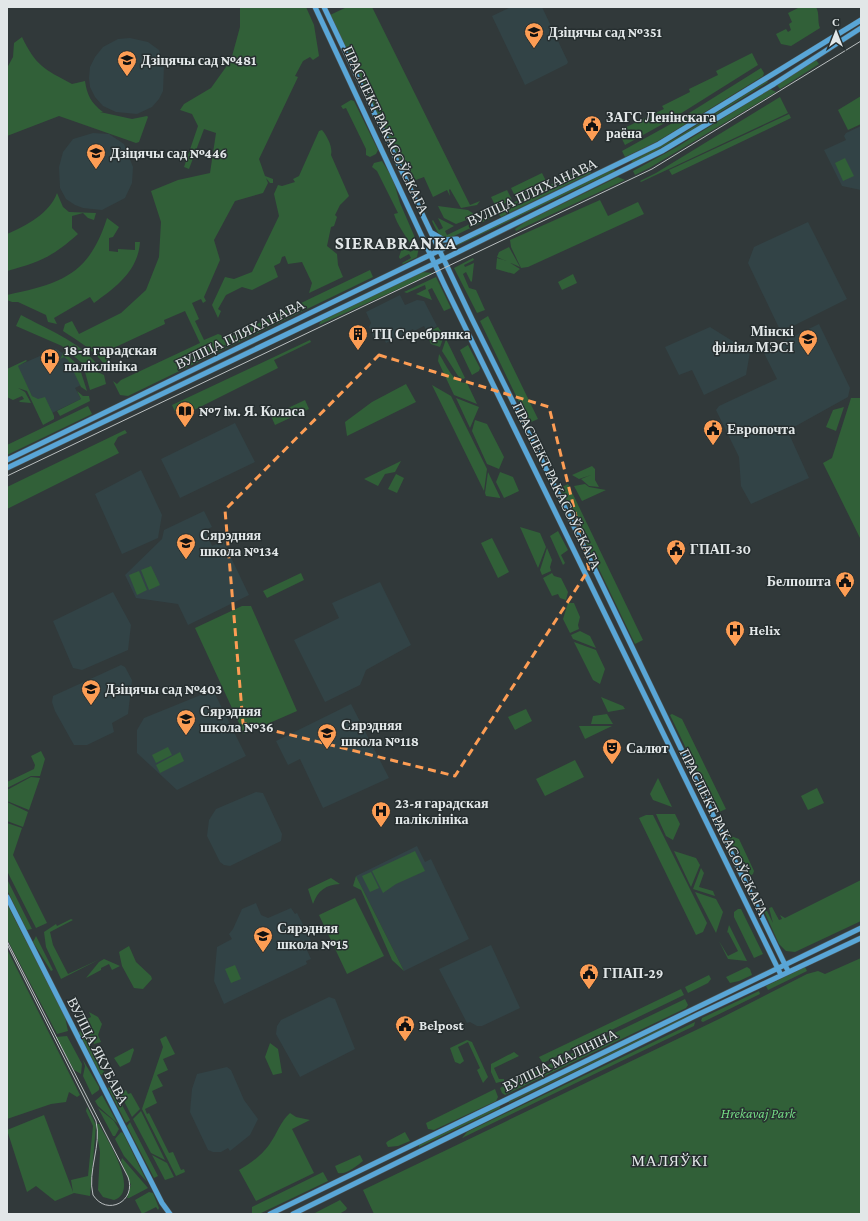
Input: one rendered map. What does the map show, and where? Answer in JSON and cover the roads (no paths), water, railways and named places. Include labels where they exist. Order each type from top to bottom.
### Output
[{"type":"main road","name":"ПРАСПЕКТ РАКАСОЎСКАГА","points":[[315,7],[430,254],[781,975]]},
{"type":"main road","name":"ПРАСПЕКТ РАКАСОЎСКАГА","points":[[324,7],[512,401],[788,971]]},
{"type":"main road","name":"ВУЛІЦА ПЛЯХАНАВА","points":[[7,460],[659,144],[861,20]]},
{"type":"main road","name":"ВУЛІЦА ПЛЯХАНАВА","points":[[7,468],[444,259],[662,151],[774,84],[861,28]]},
{"type":"main road","points":[[840,32],[845,39]]},
{"type":"main road","points":[[769,77],[774,84]]},
{"type":"main road","points":[[432,233],[441,239],[448,240],[470,235]]},
{"type":"main road","points":[[504,404],[512,401]]},
{"type":"main road","points":[[27,451],[30,457]]},
{"type":"main road","name":"ВУЛІЦА ЯКУБАВА","points":[[7,897],[162,1203],[170,1214]]},
{"type":"main road","name":"ВУЛІЦА МАЛІНІНА","points":[[270,1214],[861,928]]},
{"type":"main road","name":"ВУЛІЦА МАЛІНІНА","points":[[293,1214],[788,971],[861,938]]},
{"type":"tram line","points":[[7,476],[652,169],[861,41]]},
{"type":"tram line","points":[[7,941],[128,1177],[130,1186],[128,1193],[125,1199],[119,1203],[106,1205],[99,1202],[93,1195],[92,1177],[97,1139],[96,1121],[7,944]]},
{"type":"place","name":"Дзіцячы сад №351","points":[[534,49]]},
{"type":"place","name":"Дзіцячы сад №481","points":[[127,77]]},
{"type":"place","name":"ЗАГС Ленінскага раёна","points":[[592,142]]},
{"type":"place","name":"Дзіцячы сад №446","points":[[96,170]]},
{"type":"place","name":"ТЦ Серебрянка","points":[[358,351]]},
{"type":"place","name":"Мінскі філіял МЭСІ","points":[[808,356]]},
{"type":"place","name":"18-я гарадская паліклініка","points":[[50,375]]},
{"type":"place","name":"№7 ім. Я. Коласа","points":[[185,428]]},
{"type":"place","name":"Европочта","points":[[713,446]]},
{"type":"place","name":"Сярэдняя школа №134","points":[[186,560]]},
{"type":"place","name":"ГПАП-30","points":[[676,566]]},
{"type":"place","name":"Белпошта","points":[[845,598]]},
{"type":"place","name":"Helix","points":[[735,647]]},
{"type":"place","name":"Дзіцячы сад №403","points":[[91,706]]},
{"type":"place","name":"Сярэдняя школа №36","points":[[186,736]]},
{"type":"place","name":"Сярэдняя школа №118","points":[[327,750]]},
{"type":"place","name":"Салют","points":[[612,765]]},
{"type":"place","name":"23-я гарадская паліклініка","points":[[381,828]]},
{"type":"place","name":"Сярэдняя школа №15","points":[[263,953]]},
{"type":"place","name":"ГПАП-29","points":[[589,990]]},
{"type":"place","name":"Belpost","points":[[405,1042]]},
{"type":"district","name":"SIERABRANKA","points":[[396,243]]},
{"type":"district","name":"МАЛЯЎКІ","points":[[670,1161]]},
{"type":"park label","name":"Hrekavaj Park","points":[[758,1113]]}]
